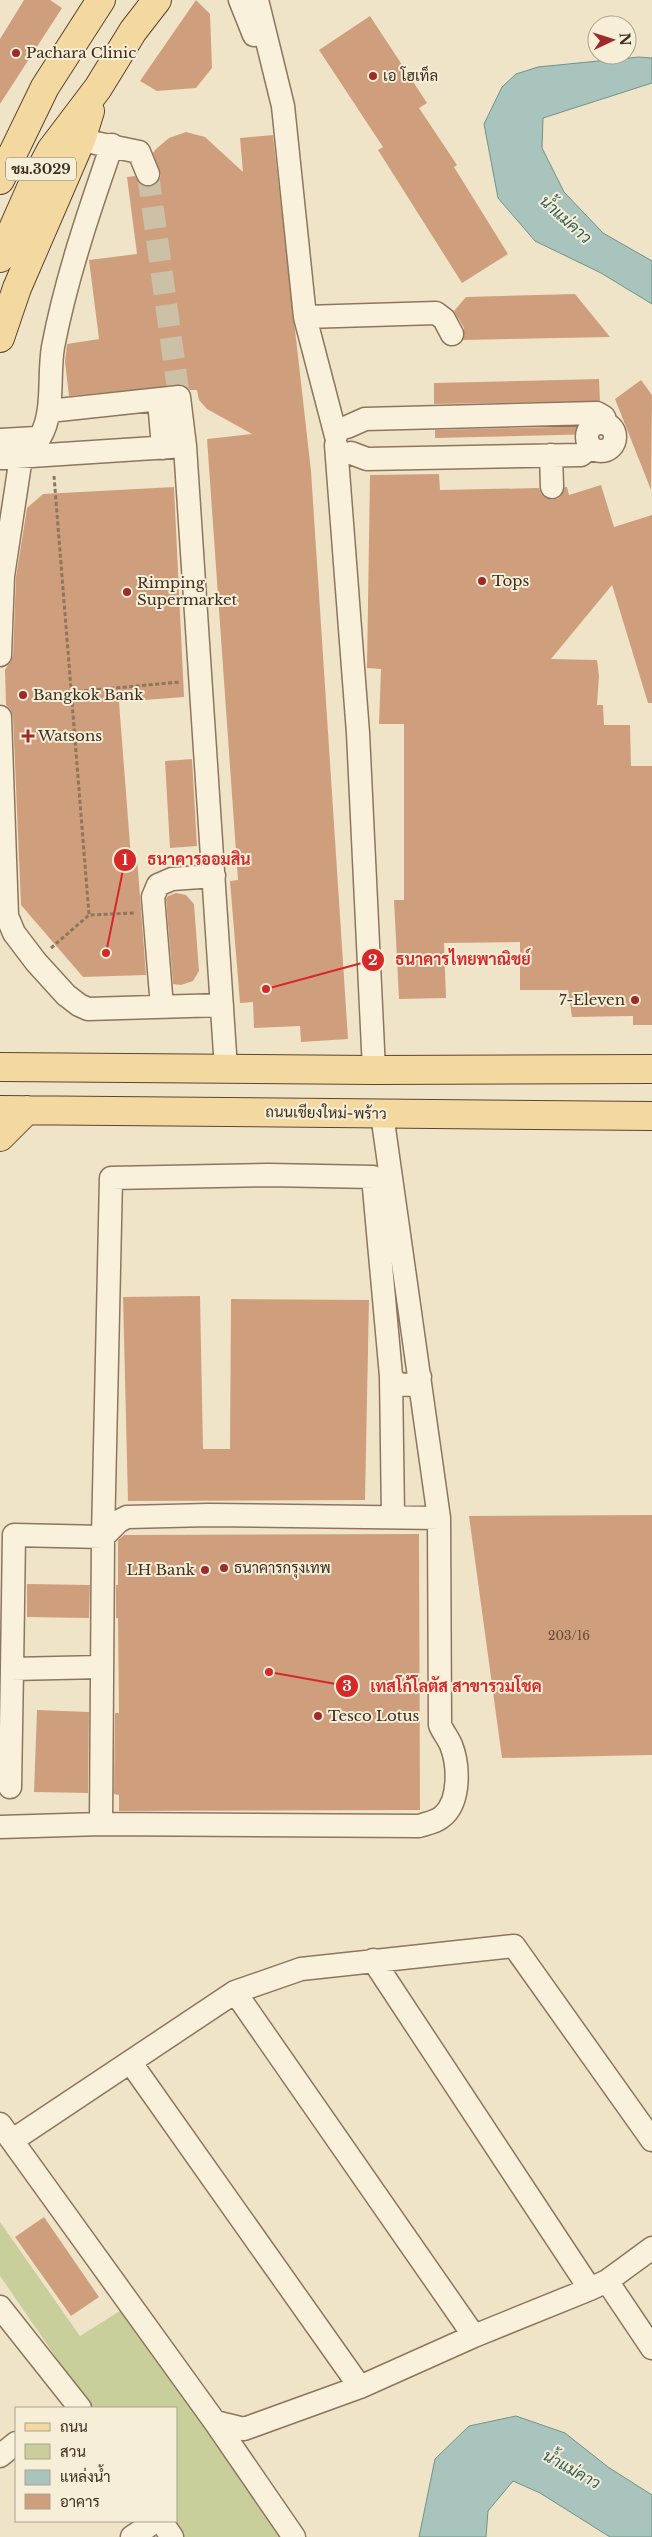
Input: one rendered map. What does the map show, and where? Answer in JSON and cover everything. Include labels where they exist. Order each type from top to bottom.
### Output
[{"type":"main road","name":"ชม.3029","points":[[0,180],[45,87],[101,0]]},
{"type":"main road","name":"ชม.3029","points":[[0,258],[31,188],[51,150],[98,88],[133,31],[157,0]]},
{"type":"main road","points":[[0,140],[45,87]]},
{"type":"main road","points":[[0,338],[20,280],[81,140],[98,88]]},
{"type":"main road","points":[[0,1051],[28,1067]]},
{"type":"main road","points":[[0,1066],[374,1070],[652,1069]]},
{"type":"main road","name":"ถนนเชียงใหม่-พร้าว","points":[[0,1110],[652,1116]]},
{"type":"main road","points":[[0,1137],[27,1110]]},
{"type":"street","points":[[240,0],[283,106]]},
{"type":"street","points":[[257,0],[283,106],[305,317],[343,440],[374,1070]]},
{"type":"street","points":[[81,140],[139,152],[148,174]]},
{"type":"street","points":[[0,655],[3,576],[31,453],[49,411],[49,375],[53,346],[86,222],[112,146]]},
{"type":"street","points":[[305,317],[436,314],[444,319],[452,334]]},
{"type":"street","points":[[49,411],[169,399],[201,681],[202,732],[214,876],[226,1069]]},
{"type":"street","points":[[597,413],[604,416],[606,423],[596,424],[589,430],[587,438],[591,446],[581,455],[367,459],[343,440],[365,419],[597,413]]},
{"type":"street","points":[[0,440],[31,453],[174,447]]},
{"type":"street","points":[[551,455],[552,487]]},
{"type":"street","points":[[0,717],[8,916],[14,933],[36,962],[66,995],[88,1009],[222,1005]]},
{"type":"street","points":[[162,1007],[153,897],[158,885],[172,879],[214,876]]},
{"type":"street","points":[[0,1827],[100,1824],[419,1826],[442,1817],[454,1798],[455,1770],[451,1745],[440,1725],[439,1518],[382,1114]]},
{"type":"street","points":[[100,1824],[103,1537],[111,1178],[259,1175],[373,1177],[391,1376],[393,1517]]},
{"type":"street","points":[[391,1376],[397,1384],[413,1385],[420,1377]]},
{"type":"street","points":[[10,1787],[14,1535],[103,1537],[119,1521],[127,1518],[209,1515],[439,1518]]},
{"type":"street","points":[[12,1669],[102,1667]]},
{"type":"street","points":[[294,2537],[215,2422],[7,2132],[131,2063],[235,1992],[301,1969],[514,1946],[652,2140]]},
{"type":"street","points":[[373,1960],[598,2285],[652,2348]]},
{"type":"street","points":[[235,1992],[474,2336]]},
{"type":"street","points":[[131,2063],[360,2387]]},
{"type":"street","points":[[215,2422],[244,2430],[360,2387],[474,2336],[598,2285],[652,2248]]},
{"type":"street","points":[[0,2307],[72,2405]]},
{"type":"street","points":[[0,2456],[15,2444]]},
{"type":"street","points":[[132,2537],[154,2522]]},
{"type":"street","points":[[162,2522],[172,2537]]},
{"type":"path","points":[[31,453],[71,692],[89,915]]},
{"type":"path","points":[[71,692],[201,681]]},
{"type":"path","points":[[36,962],[89,915],[135,913]]},
{"type":"green space","points":[[0,2222],[80,2336],[123,2309],[283,2537],[180,2537],[170,2522],[178,2522],[178,2407],[90,2407],[0,2276]]},
{"type":"water","name":"น้ำแม่คาว","points":[[637,57],[652,58],[652,83],[543,118],[542,148],[564,192],[603,233],[652,261],[652,304],[601,273],[535,241],[498,198],[484,124],[502,87],[516,74],[538,67],[587,62],[587,65],[637,65]]},
{"type":"water","name":"น้ำแม่คาว","points":[[516,2416],[565,2433],[608,2467],[652,2495],[652,2537],[610,2537],[540,2493],[513,2481],[488,2511],[486,2537],[419,2537],[435,2459],[469,2426]]},
{"type":"building","points":[[24,0],[50,0],[62,8],[0,104],[0,39]]},
{"type":"building","points":[[196,0],[210,14],[212,68],[196,88],[157,91],[140,81]]},
{"type":"building","points":[[370,16],[427,103],[419,108],[457,165],[454,167],[508,254],[462,283],[378,150],[383,147],[319,50]]},
{"type":"building","points":[[186,132],[205,137],[243,172],[240,138],[273,135],[311,471],[348,1039],[301,1042],[300,1026],[254,1028],[253,1002],[240,1003],[230,881],[238,880],[207,439],[252,434],[207,409],[199,400],[197,390],[190,390],[184,385],[69,396],[65,362],[67,344],[99,339],[89,260],[137,254],[127,177],[135,176],[140,184],[146,187],[158,182],[161,175],[153,153],[169,138]]},
{"type":"building","points":[[575,294],[610,337],[463,340],[464,328],[454,311],[466,297]]},
{"type":"building","points":[[599,379],[600,401],[434,404],[434,383]]},
{"type":"building","points":[[641,380],[652,395],[651,490],[615,399]]},
{"type":"building","points":[[593,426],[600,434],[435,438],[435,430]]},
{"type":"building","points":[[439,474],[440,490],[539,488],[541,494],[552,500],[559,498],[565,487],[567,487],[569,495],[601,485],[614,527],[652,515],[652,703],[648,703],[612,585],[551,659],[597,660],[599,676],[597,705],[603,705],[604,725],[630,725],[631,766],[652,766],[652,1025],[633,1025],[633,1016],[572,1017],[568,990],[520,990],[520,942],[444,943],[446,998],[399,999],[394,900],[404,900],[404,724],[379,724],[381,669],[367,668],[370,475]]},
{"type":"building","points":[[174,487],[184,697],[119,702],[131,857],[137,857],[146,975],[83,977],[21,905],[13,717],[11,710],[6,705],[5,670],[13,656],[16,577],[27,508],[43,494]]},
{"type":"building","points":[[192,759],[197,846],[170,848],[165,761]]},
{"type":"building","points":[[176,893],[186,895],[194,904],[199,971],[193,981],[181,985],[173,984],[166,899],[168,896]]},
{"type":"building","points":[[200,1296],[203,1449],[230,1449],[231,1299],[369,1300],[365,1500],[128,1501],[123,1297]]},
{"type":"building","points":[[652,1515],[652,1755],[502,1758],[469,1516]]},
{"type":"building","points":[[419,1534],[420,1810],[119,1811],[119,1795],[114,1794],[115,1713],[119,1713],[118,1618],[116,1618],[118,1540],[124,1535]]},
{"type":"building","points":[[27,1584],[90,1585],[89,1618],[27,1617]]},
{"type":"building","points":[[37,1710],[89,1712],[88,1793],[34,1792]]},
{"type":"building","points":[[44,2217],[99,2297],[71,2316],[15,2237]]},
{"type":"tunnel","points":[[148,174],[179,397]]},
{"type":"place","name":"Pachara Clinic","points":[[16,53]]},
{"type":"place","name":"เอ โฮเท็ล","points":[[373,76]]},
{"type":"place","name":"Tops","points":[[482,581]]},
{"type":"place","name":"Rimping Supermarket","points":[[127,592]]},
{"type":"place","name":"Bangkok Bank","points":[[23,695]]},
{"type":"place","name":"Watsons","points":[[28,736]]},
{"type":"place","name":"ธนาคารออมสิน","points":[[106,953]]},
{"type":"place","name":"ธนาคารไทยพาณิชย์","points":[[266,989]]},
{"type":"place","name":"7-Eleven","points":[[635,1000]]},
{"type":"place","name":"ธนาคารกรุงเทพ","points":[[224,1568]]},
{"type":"place","name":"LH Bank","points":[[205,1570]]},
{"type":"place","name":"เทสโก้โลตัส สาขารวมโชค","points":[[269,1672]]},
{"type":"place","name":"Tesco Lotus","points":[[318,1716]]}]
